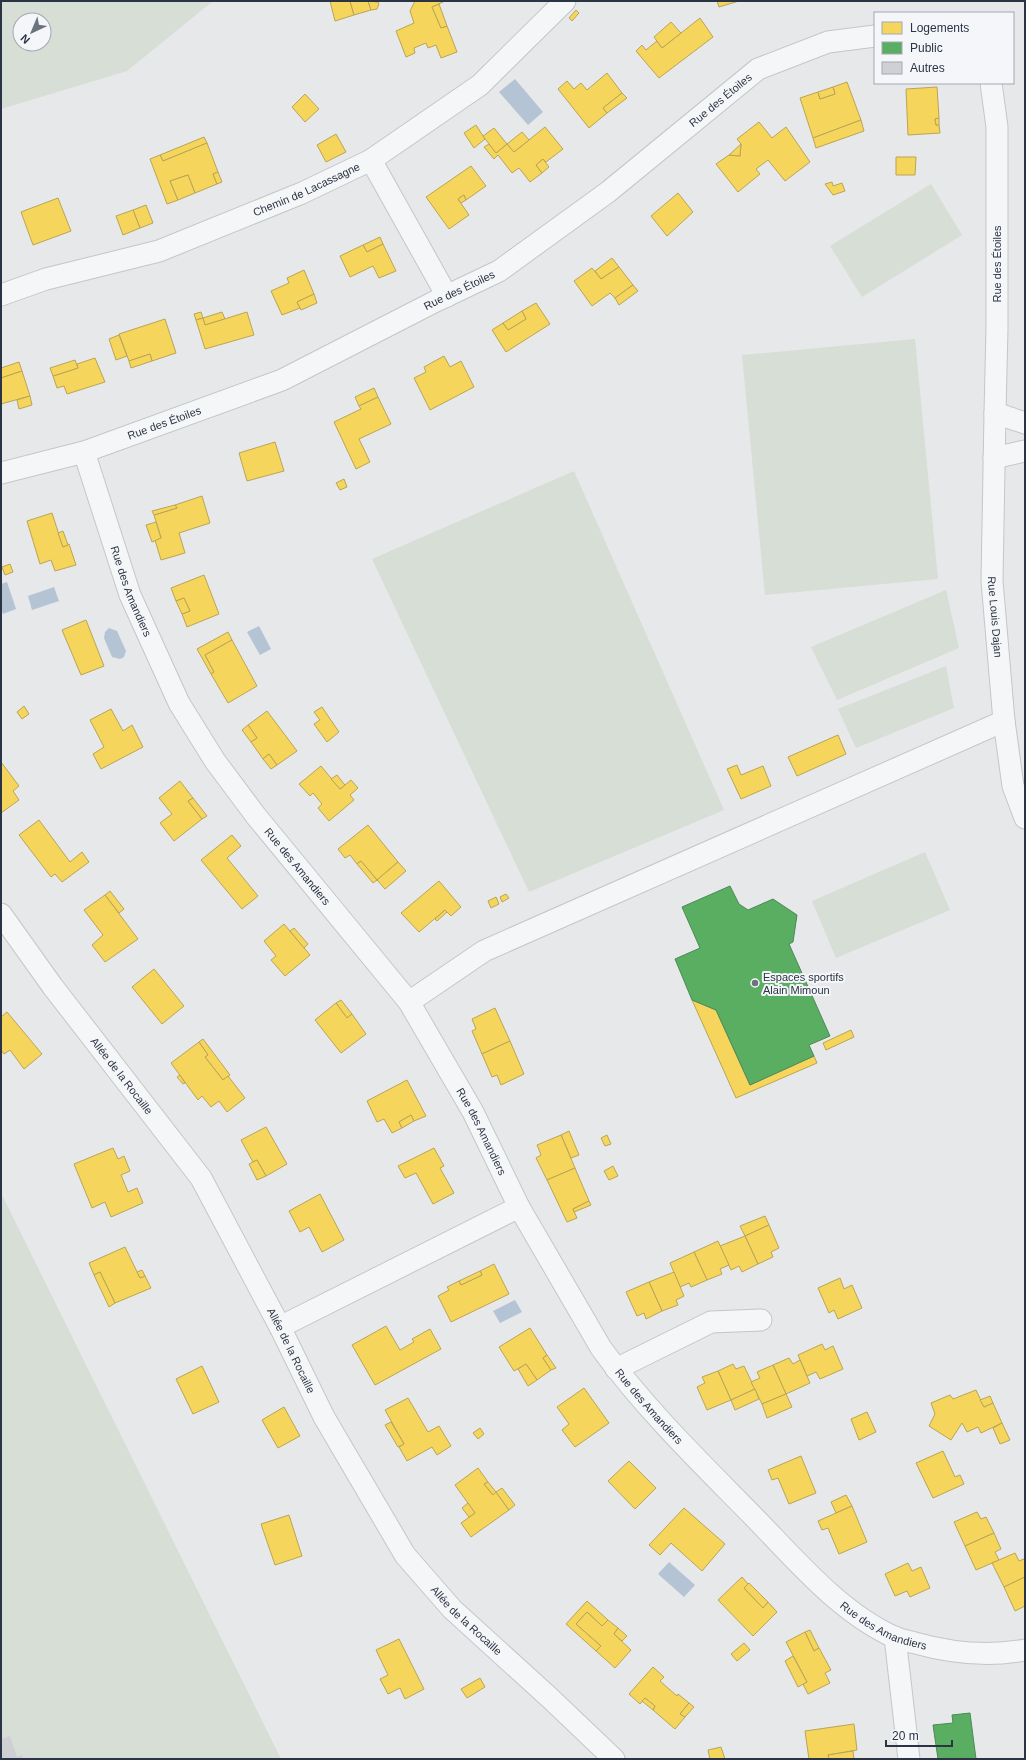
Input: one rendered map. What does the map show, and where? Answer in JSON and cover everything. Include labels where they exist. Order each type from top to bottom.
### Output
[{"type":"street","name":"Chemin de Lacassagne","points":[[1,295],[46,279],[159,251],[302,193],[371,160],[480,85],[566,1]]},
{"type":"street","name":"Rue des Étoiles","points":[[1,473],[84,452],[282,380],[499,271],[608,192],[758,69],[828,42],[874,36]]},
{"type":"street","name":"Rue des Étoiles","points":[[991,84],[997,127],[997,328],[995,413]]},
{"type":"street","points":[[371,160],[447,296]]},
{"type":"street","points":[[995,413],[1025,423]]},
{"type":"street","name":"Rue Louis Dajan","points":[[995,413],[992,581],[1004,721],[1013,786],[1025,818]]},
{"type":"street","points":[[994,458],[1025,451]]},
{"type":"street","name":"Rue des Amandiers","points":[[84,452],[130,595],[179,702],[215,761],[256,816],[409,1002],[473,1112],[519,1207],[601,1348],[616,1369],[646,1407],[835,1598],[859,1617],[895,1637],[932,1647],[979,1654],[1010,1653],[1025,1650]]},
{"type":"street","points":[[409,1002],[484,951],[1004,721]]},
{"type":"street","name":"Allée de la Rocaille","points":[[1,914],[53,987],[200,1178],[280,1327],[324,1417],[405,1555],[452,1609],[551,1699],[614,1759]]},
{"type":"street","points":[[280,1327],[519,1207]]},
{"type":"street","points":[[616,1369],[711,1322],[761,1320]]},
{"type":"street","points":[[895,1637],[909,1759]]},
{"type":"shaded area","points":[[1,1],[213,1],[127,71],[1,109]]},
{"type":"shaded area","points":[[931,184],[962,235],[862,297],[830,246]]},
{"type":"shaded area","points":[[915,339],[938,579],[765,595],[742,355]]},
{"type":"shaded area","points":[[574,471],[724,810],[529,892],[372,559]]},
{"type":"shaded area","points":[[946,590],[959,648],[837,700],[811,647]]},
{"type":"shaded area","points":[[946,666],[954,708],[856,748],[838,709]]},
{"type":"shaded area","points":[[925,852],[950,910],[836,958],[812,901]]},
{"type":"shaded area","points":[[1,1193],[281,1759],[1,1759]]},
{"type":"water","points":[[515,79],[543,112],[528,125],[499,92]]},
{"type":"water","points":[[7,582],[16,609],[3,614],[1,609],[1,584]]},
{"type":"water","points":[[54,587],[59,601],[32,610],[28,596]]},
{"type":"water","points":[[259,626],[271,649],[260,655],[247,632]]},
{"type":"water","points":[[109,628],[117,631],[126,651],[124,657],[120,659],[112,657],[104,638],[105,632]]},
{"type":"water","points":[[515,1300],[522,1312],[500,1323],[493,1311]]},
{"type":"water","points":[[669,1562],[695,1585],[684,1597],[658,1574]]},
{"type":"building: Logements","points":[[330,1],[350,1],[354,15],[335,21]]},
{"type":"building: Logements","points":[[350,1],[368,1],[371,10],[354,15]]},
{"type":"building: Logements","points":[[368,1],[378,2],[379,4],[377,9],[371,10]]},
{"type":"building: Logements","points":[[415,1],[445,1],[432,7],[441,28],[447,26],[457,52],[441,58],[436,45],[428,48],[426,43],[414,48],[415,53],[406,57],[396,31],[414,23],[410,11]]},
{"type":"building: Logements","points":[[717,1],[739,1],[719,7]]},
{"type":"building: Logements","points":[[439,4],[447,26],[441,28],[432,7]]},
{"type":"building: Logements","points":[[576,10],[579,13],[572,21],[569,18]]},
{"type":"building: Logements","points":[[700,18],[713,37],[659,78],[636,51],[642,45],[646,50],[657,41],[662,48]]},
{"type":"building: Logements","points":[[671,22],[681,33],[662,48],[654,37]]},
{"type":"building: Logements","points":[[607,73],[622,93],[603,108],[607,113],[589,128],[558,89],[567,81],[574,89],[581,83],[587,90]]},
{"type":"building: Logements","points":[[847,82],[861,120],[813,138],[800,98],[818,92],[820,99],[835,94],[833,87]]},
{"type":"building: Logements","points":[[833,87],[835,94],[820,99],[818,92]]},
{"type":"building: Logements","points":[[937,87],[939,118],[935,119],[936,125],[939,125],[940,133],[908,135],[906,89]]},
{"type":"building: Logements","points":[[622,93],[627,98],[607,113],[603,108]]},
{"type":"building: Logements","points":[[305,94],[319,109],[305,122],[292,107]]},
{"type":"building: Logements","points":[[939,118],[939,125],[936,125],[935,119]]},
{"type":"building: Logements","points":[[861,120],[864,131],[816,148],[813,138]]},
{"type":"building: Logements","points":[[759,122],[772,138],[786,127],[810,162],[785,181],[768,160],[756,169],[760,174],[738,192],[716,164],[729,155],[740,156],[741,144],[737,139]]},
{"type":"building: Logements","points":[[476,125],[485,139],[474,148],[464,133]]},
{"type":"building: Logements","points":[[545,127],[563,149],[546,162],[543,159],[536,165],[542,173],[530,182],[519,168],[512,173],[498,155],[494,159],[484,147],[489,144],[496,153],[507,144],[514,152]]},
{"type":"building: Logements","points":[[494,128],[507,144],[496,153],[483,136]]},
{"type":"building: Logements","points":[[522,132],[529,140],[514,152],[507,144]]},
{"type":"building: Logements","points":[[336,134],[346,152],[326,162],[317,145]]},
{"type":"building: Logements","points":[[204,137],[207,143],[163,161],[160,155]]},
{"type":"building: Logements","points":[[207,143],[218,172],[213,174],[217,184],[195,193],[188,175],[170,181],[178,200],[167,204],[150,159],[160,155],[163,161]]},
{"type":"building: Logements","points":[[741,144],[740,156],[729,155]]},
{"type":"building: Logements","points":[[896,157],[916,157],[915,175],[896,175]]},
{"type":"building: Logements","points":[[543,159],[549,167],[542,173],[536,165]]},
{"type":"building: Logements","points":[[471,166],[486,186],[466,200],[464,195],[458,199],[469,215],[449,229],[426,197]]},
{"type":"building: Logements","points":[[218,172],[222,182],[217,184],[213,174]]},
{"type":"building: Logements","points":[[188,175],[195,193],[178,200],[170,181]]},
{"type":"building: Logements","points":[[832,182],[833,186],[842,183],[845,191],[833,195],[825,184]]},
{"type":"building: Logements","points":[[678,193],[693,212],[667,236],[651,216]]},
{"type":"building: Logements","points":[[464,195],[466,200],[461,203],[458,199]]},
{"type":"building: Logements","points":[[58,198],[71,231],[33,245],[21,212]]},
{"type":"building: Logements","points":[[146,205],[153,223],[140,228],[133,210]]},
{"type":"building: Logements","points":[[133,210],[140,228],[123,235],[116,216]]},
{"type":"building: Logements","points":[[380,237],[383,244],[367,252],[363,245]]},
{"type":"building: Logements","points":[[383,244],[396,271],[379,278],[373,266],[350,277],[340,256],[363,245],[367,252]]},
{"type":"building: Logements","points":[[612,258],[619,267],[601,279],[595,271]]},
{"type":"building: Logements","points":[[619,267],[633,285],[615,298],[610,293],[592,306],[574,281],[592,268],[601,279]]},
{"type":"building: Logements","points":[[304,270],[314,294],[297,302],[300,308],[282,315],[271,291],[289,283],[287,278]]},
{"type":"building: Logements","points":[[633,285],[638,291],[619,305],[615,298]]},
{"type":"building: Logements","points":[[314,294],[317,303],[301,310],[297,302]]},
{"type":"building: Logements","points":[[536,303],[550,324],[506,352],[492,330],[503,323],[508,330],[526,319],[522,311]]},
{"type":"building: Logements","points":[[522,311],[526,319],[508,330],[503,323]]},
{"type":"building: Logements","points":[[201,312],[203,318],[196,320],[194,314]]},
{"type":"building: Logements","points":[[222,312],[225,319],[205,325],[203,318]]},
{"type":"building: Logements","points":[[247,312],[254,335],[205,349],[196,320],[203,318],[205,325]]},
{"type":"building: Logements","points":[[165,319],[176,353],[152,361],[150,354],[129,361],[119,334]]},
{"type":"building: Logements","points":[[119,335],[127,356],[116,360],[109,339]]},
{"type":"building: Logements","points":[[150,354],[152,361],[131,368],[129,361]]},
{"type":"building: Logements","points":[[444,356],[450,367],[461,361],[474,387],[430,410],[414,378],[426,372],[424,367]]},
{"type":"building: Logements","points":[[95,358],[105,382],[67,394],[64,386],[57,388],[53,376],[78,368],[77,364]]},
{"type":"building: Logements","points":[[75,360],[78,368],[53,376],[50,368]]},
{"type":"building: Logements","points":[[19,362],[22,371],[1,378],[1,368]]},
{"type":"building: Logements","points":[[22,371],[30,396],[1,404],[1,378]]},
{"type":"building: Logements","points":[[374,388],[378,397],[359,406],[355,397]]},
{"type":"building: Logements","points":[[30,396],[32,405],[19,409],[17,400]]},
{"type":"building: Logements","points":[[378,397],[391,424],[359,439],[370,462],[356,469],[334,422],[361,409],[359,406]]},
{"type":"building: Logements","points":[[275,442],[284,471],[247,481],[239,453]]},
{"type":"building: Logements","points":[[344,479],[347,487],[340,490],[336,483]]},
{"type":"building: Logements","points":[[202,496],[210,523],[179,533],[185,553],[161,560],[155,540],[161,538],[154,515],[177,508],[175,505]]},
{"type":"building: Logements","points":[[175,505],[177,508],[154,515],[152,511]]},
{"type":"building: Logements","points":[[52,513],[63,547],[69,544],[76,565],[55,571],[51,560],[40,564],[27,521]]},
{"type":"building: Logements","points":[[156,522],[161,538],[152,542],[146,525]]},
{"type":"building: Logements","points":[[63,531],[68,545],[63,547],[58,533]]},
{"type":"building: Logements","points":[[10,564],[13,572],[5,575],[2,567]]},
{"type":"building: Logements","points":[[204,575],[219,614],[187,627],[182,614],[190,611],[184,598],[176,601],[171,588]]},
{"type":"building: Logements","points":[[184,598],[190,611],[182,614],[176,601]]},
{"type":"building: Logements","points":[[86,620],[104,666],[81,675],[62,630]]},
{"type":"building: Logements","points":[[228,632],[232,640],[205,655],[214,672],[211,674],[197,649]]},
{"type":"building: Logements","points":[[232,640],[257,686],[228,703],[211,674],[214,672],[205,655]]},
{"type":"building: Logements","points":[[24,706],[29,714],[22,719],[17,712]]},
{"type":"building: Logements","points":[[322,707],[339,732],[327,742],[314,724],[320,720],[314,712]]},
{"type":"building: Logements","points":[[111,709],[123,731],[132,725],[143,747],[101,769],[93,754],[104,747],[90,720]]},
{"type":"building: Logements","points":[[267,711],[297,751],[277,765],[269,754],[263,759],[251,742],[257,738],[248,725]]},
{"type":"building: Logements","points":[[248,725],[257,738],[251,742],[242,730]]},
{"type":"building: Logements","points":[[838,735],[846,754],[797,776],[788,757]]},
{"type":"building: Logements","points":[[269,754],[277,765],[271,769],[263,759]]},
{"type":"building: Logements","points":[[1,762],[19,786],[13,791],[19,800],[1,813]]},
{"type":"building: Logements","points":[[737,765],[741,775],[763,766],[771,786],[741,799],[727,769]]},
{"type":"building: Logements","points":[[321,766],[340,789],[351,780],[358,788],[350,795],[354,800],[329,821],[318,808],[322,804],[313,793],[310,796],[299,784]]},
{"type":"building: Logements","points":[[337,775],[345,785],[340,789],[331,779]]},
{"type":"building: Logements","points":[[180,781],[193,798],[188,801],[202,819],[174,841],[160,823],[172,814],[159,798]]},
{"type":"building: Logements","points":[[193,798],[207,816],[202,819],[188,801]]},
{"type":"building: Logements","points":[[39,820],[70,862],[82,852],[89,862],[62,882],[55,874],[51,877],[19,835]]},
{"type":"building: Logements","points":[[368,825],[398,862],[377,880],[361,861],[357,864],[350,855],[345,858],[338,849]]},
{"type":"building: Logements","points":[[232,835],[241,846],[227,858],[258,896],[242,909],[201,860]]},
{"type":"building: Logements","points":[[361,861],[377,880],[373,883],[357,864]]},
{"type":"building: Logements","points":[[398,862],[406,871],[385,889],[377,880]]},
{"type":"building: Logements","points":[[439,881],[461,907],[451,916],[445,910],[419,932],[401,913]]},
{"type":"building: Logements","points":[[110,891],[124,909],[119,913],[105,895]]},
{"type":"building: Logements","points":[[506,894],[509,898],[502,902],[500,897]]},
{"type":"building: Logements","points":[[105,895],[138,939],[105,962],[92,945],[103,935],[84,910]]},
{"type":"building: Logements","points":[[496,897],[499,904],[491,908],[488,901]]},
{"type":"building: Logements","points":[[445,910],[447,912],[437,921],[435,919]]},
{"type":"building: Logements","points":[[284,924],[310,955],[285,976],[271,960],[276,956],[264,941]]},
{"type":"building: Logements","points":[[294,928],[308,944],[304,948],[290,931]]},
{"type":"building: Logements","points":[[154,969],[184,1006],[162,1024],[132,987]]},
{"type":"building: Logements","points":[[341,1000],[352,1014],[347,1018],[336,1003]]},
{"type":"building: Logements","points":[[692,1000],[716,1010],[750,1085],[814,1056],[817,1063],[736,1098]]},
{"type":"building: Logements","points":[[336,1003],[347,1018],[352,1014],[366,1034],[341,1053],[315,1020]]},
{"type":"building: Logements","points":[[495,1008],[510,1041],[482,1054],[472,1031],[476,1029],[472,1019]]},
{"type":"building: Logements","points":[[7,1012],[42,1054],[24,1069],[10,1050],[4,1054],[1,1050],[1,1017]]},
{"type":"building: Logements","points":[[851,1030],[854,1037],[826,1050],[823,1043]]},
{"type":"building: Logements","points":[[203,1039],[230,1075],[223,1080],[205,1057],[208,1055],[199,1042]]},
{"type":"building: Logements","points":[[510,1041],[524,1074],[501,1085],[497,1075],[492,1077],[482,1054]]},
{"type":"building: Logements","points":[[199,1042],[208,1055],[205,1057],[223,1080],[228,1076],[245,1098],[227,1112],[219,1101],[211,1107],[202,1096],[198,1100],[171,1063]]},
{"type":"building: Logements","points":[[180,1075],[185,1083],[183,1084],[177,1077]]},
{"type":"building: Logements","points":[[407,1080],[426,1116],[414,1121],[411,1115],[399,1122],[402,1128],[392,1133],[384,1119],[377,1122],[367,1101]]},
{"type":"building: Logements","points":[[411,1115],[414,1121],[402,1128],[399,1122]]},
{"type":"building: Logements","points":[[266,1127],[287,1164],[266,1176],[257,1160],[253,1162],[241,1140]]},
{"type":"building: Logements","points":[[569,1131],[579,1155],[571,1158],[561,1135]]},
{"type":"building: Logements","points":[[561,1135],[575,1168],[547,1180],[536,1158],[541,1155],[537,1145]]},
{"type":"building: Logements","points":[[607,1135],[611,1144],[605,1146],[601,1138]]},
{"type":"building: Logements","points":[[113,1148],[118,1159],[124,1156],[130,1171],[121,1175],[128,1192],[137,1188],[143,1203],[111,1217],[105,1202],[92,1208],[74,1164]]},
{"type":"building: Logements","points":[[434,1148],[444,1166],[440,1168],[454,1193],[433,1204],[416,1173],[405,1178],[398,1166]]},
{"type":"building: Logements","points":[[257,1160],[266,1176],[257,1180],[249,1164]]},
{"type":"building: Logements","points":[[613,1166],[618,1176],[609,1180],[604,1171]]},
{"type":"building: Logements","points":[[575,1168],[589,1201],[573,1209],[577,1218],[567,1222],[547,1180]]},
{"type":"building: Logements","points":[[320,1194],[344,1240],[322,1252],[309,1227],[300,1232],[289,1211]]},
{"type":"building: Logements","points":[[589,1201],[591,1205],[574,1212],[573,1209]]},
{"type":"building: Logements","points":[[765,1216],[769,1225],[745,1236],[740,1226]]},
{"type":"building: Logements","points":[[769,1225],[779,1248],[771,1252],[773,1257],[758,1264],[745,1236]]},
{"type":"building: Logements","points":[[745,1236],[758,1264],[742,1272],[739,1266],[731,1270],[720,1246]]},
{"type":"building: Logements","points":[[718,1241],[729,1265],[720,1269],[722,1274],[707,1280],[694,1252]]},
{"type":"building: Logements","points":[[125,1247],[140,1278],[145,1276],[151,1288],[115,1303],[100,1272],[94,1275],[89,1263]]},
{"type":"building: Logements","points":[[694,1252],[707,1280],[691,1287],[689,1283],[680,1287],[670,1263]]},
{"type":"building: Logements","points":[[494,1264],[509,1294],[451,1322],[438,1296],[449,1290],[447,1287],[459,1281],[461,1285],[482,1275],[480,1271]]},
{"type":"building: Logements","points":[[142,1270],[145,1276],[140,1278],[137,1272]]},
{"type":"building: Logements","points":[[480,1271],[482,1275],[461,1285],[459,1281]]},
{"type":"building: Logements","points":[[100,1272],[115,1303],[109,1307],[94,1275]]},
{"type":"building: Logements","points":[[674,1272],[684,1296],[676,1300],[678,1305],[662,1311],[649,1282]]},
{"type":"building: Logements","points":[[840,1278],[844,1289],[852,1285],[862,1308],[838,1319],[834,1310],[829,1313],[818,1288]]},
{"type":"building: Logements","points":[[649,1282],[662,1311],[646,1319],[644,1313],[637,1316],[626,1292]]},
{"type":"building: Logements","points":[[386,1326],[400,1350],[414,1342],[412,1339],[430,1329],[441,1349],[375,1385],[352,1345]]},
{"type":"building: Logements","points":[[530,1328],[547,1355],[543,1358],[551,1370],[537,1380],[526,1364],[514,1371],[499,1347]]},
{"type":"building: Logements","points":[[822,1344],[825,1350],[833,1346],[843,1369],[820,1379],[816,1372],[807,1376],[798,1355]]},
{"type":"building: Logements","points":[[547,1355],[556,1368],[551,1370],[543,1358]]},
{"type":"building: Logements","points":[[789,1358],[793,1364],[800,1360],[810,1383],[786,1394],[773,1365]]},
{"type":"building: Logements","points":[[526,1364],[537,1380],[528,1386],[518,1369]]},
{"type":"building: Logements","points":[[733,1364],[736,1369],[744,1366],[755,1389],[731,1400],[718,1371]]},
{"type":"building: Logements","points":[[773,1365],[786,1394],[762,1404],[751,1382],[760,1378],[757,1372]]},
{"type":"building: Logements","points":[[202,1366],[219,1402],[193,1414],[176,1379]]},
{"type":"building: Logements","points":[[718,1371],[731,1400],[707,1410],[697,1387],[705,1383],[702,1377]]},
{"type":"building: Logements","points":[[584,1388],[609,1423],[575,1447],[562,1430],[569,1424],[557,1407]]},
{"type":"building: Logements","points":[[755,1389],[759,1399],[735,1410],[731,1400]]},
{"type":"building: Logements","points":[[976,1390],[984,1407],[993,1403],[1002,1423],[981,1433],[978,1427],[967,1432],[962,1423],[951,1440],[929,1426],[935,1414],[931,1403],[950,1395],[953,1399]]},
{"type":"building: Logements","points":[[786,1394],[792,1407],[767,1418],[762,1404]]},
{"type":"building: Logements","points":[[990,1396],[993,1403],[984,1407],[980,1400]]},
{"type":"building: Logements","points":[[408,1398],[428,1432],[439,1426],[451,1446],[437,1455],[432,1447],[407,1461],[399,1447],[404,1444],[385,1410]]},
{"type":"building: Logements","points":[[284,1407],[300,1436],[278,1448],[262,1420]]},
{"type":"building: Logements","points":[[867,1412],[876,1432],[859,1440],[851,1419]]},
{"type":"building: Logements","points":[[391,1422],[404,1444],[398,1447],[385,1425]]},
{"type":"building: Logements","points":[[1002,1423],[1010,1440],[1000,1444],[993,1428]]},
{"type":"building: Logements","points":[[480,1428],[484,1434],[478,1439],[473,1433]]},
{"type":"building: Logements","points":[[943,1451],[955,1477],[960,1475],[964,1484],[933,1498],[916,1463]]},
{"type":"building: Logements","points":[[801,1456],[816,1493],[789,1504],[778,1478],[772,1480],[768,1470]]},
{"type":"building: Logements","points":[[629,1461],[656,1488],[635,1509],[608,1481]]},
{"type":"building: Logements","points":[[478,1468],[488,1482],[484,1484],[493,1495],[496,1492],[509,1510],[471,1537],[461,1523],[475,1513],[455,1485]]},
{"type":"building: Logements","points":[[488,1482],[496,1492],[493,1495],[484,1484]]},
{"type":"building: Logements","points":[[502,1488],[515,1505],[509,1510],[496,1492]]},
{"type":"building: Logements","points":[[846,1495],[852,1506],[836,1513],[831,1502]]},
{"type":"building: Logements","points":[[468,1503],[475,1513],[469,1517],[462,1508]]},
{"type":"building: Logements","points":[[852,1506],[867,1542],[839,1554],[828,1528],[822,1530],[818,1521]]},
{"type":"building: Logements","points":[[684,1508],[725,1544],[702,1571],[671,1543],[660,1555],[649,1545]]},
{"type":"building: Logements","points":[[977,1512],[981,1519],[986,1517],[994,1533],[965,1546],[954,1522]]},
{"type":"building: Logements","points":[[289,1515],[302,1556],[275,1565],[261,1524]]},
{"type":"building: Logements","points":[[994,1533],[1001,1549],[995,1552],[999,1560],[976,1570],[965,1546]]},
{"type":"building: Logements","points":[[1015,1553],[1019,1561],[1024,1559],[1025,1561],[1025,1577],[1004,1587],[992,1563]]},
{"type":"building: Logements","points":[[908,1563],[912,1571],[921,1567],[930,1588],[910,1597],[907,1591],[895,1596],[885,1574]]},
{"type":"building: Logements","points":[[742,1577],[748,1584],[744,1588],[763,1608],[768,1602],[777,1612],[753,1636],[718,1600]]},
{"type":"building: Logements","points":[[1025,1577],[1025,1606],[1015,1611],[1004,1587]]},
{"type":"building: Logements","points":[[749,1583],[768,1602],[763,1608],[744,1588]]},
{"type":"building: Logements","points":[[587,1601],[608,1620],[602,1626],[587,1612],[576,1624],[601,1646],[596,1651],[566,1624]]},
{"type":"building: Logements","points":[[587,1612],[602,1626],[608,1620],[618,1628],[614,1634],[631,1650],[615,1668],[596,1651],[601,1646],[576,1624]]},
{"type":"building: Logements","points":[[618,1628],[627,1636],[622,1641],[614,1634]]},
{"type":"building: Logements","points":[[810,1630],[819,1648],[814,1651],[805,1632]]},
{"type":"building: Logements","points":[[805,1632],[814,1651],[819,1648],[831,1670],[825,1673],[830,1683],[808,1694],[803,1684],[807,1682],[786,1642]]},
{"type":"building: Logements","points":[[399,1639],[424,1689],[405,1699],[400,1688],[388,1694],[380,1679],[388,1675],[376,1650]]},
{"type":"building: Logements","points":[[744,1643],[750,1650],[737,1661],[731,1654]]},
{"type":"building: Logements","points":[[793,1656],[807,1682],[798,1687],[785,1661]]},
{"type":"building: Logements","points":[[653,1667],[664,1677],[660,1681],[677,1696],[678,1694],[689,1703],[680,1714],[685,1717],[675,1729],[653,1710],[655,1706],[645,1698],[640,1704],[629,1694]]},
{"type":"building: Logements","points":[[480,1678],[485,1687],[467,1698],[461,1689]]},
{"type":"building: Logements","points":[[645,1698],[655,1706],[653,1710],[642,1701]]},
{"type":"building: Logements","points":[[689,1703],[694,1707],[685,1717],[680,1714]]},
{"type":"building: Logements","points":[[854,1724],[857,1750],[828,1755],[829,1759],[809,1759],[805,1731]]},
{"type":"building: Logements","points":[[721,1747],[725,1759],[710,1759],[708,1750]]},
{"type":"building: Logements","points":[[853,1751],[854,1759],[829,1759],[828,1755]]},
{"type":"building: Public","points":[[730,886],[739,904],[748,910],[773,899],[797,915],[793,942],[789,944],[830,1036],[809,1045],[814,1056],[750,1085],[716,1010],[692,1000],[675,959],[700,948],[682,907]]},
{"type":"building: Public","points":[[970,1713],[976,1759],[938,1759],[933,1725],[953,1723],[952,1715]]},
{"type":"building: Autres","points":[[10,1736],[17,1757],[22,1755],[23,1759],[1,1759],[1,1739]]},
{"type":"place","name":"Espaces sportifs Alain Mimoun","points":[[755,983]]}]
